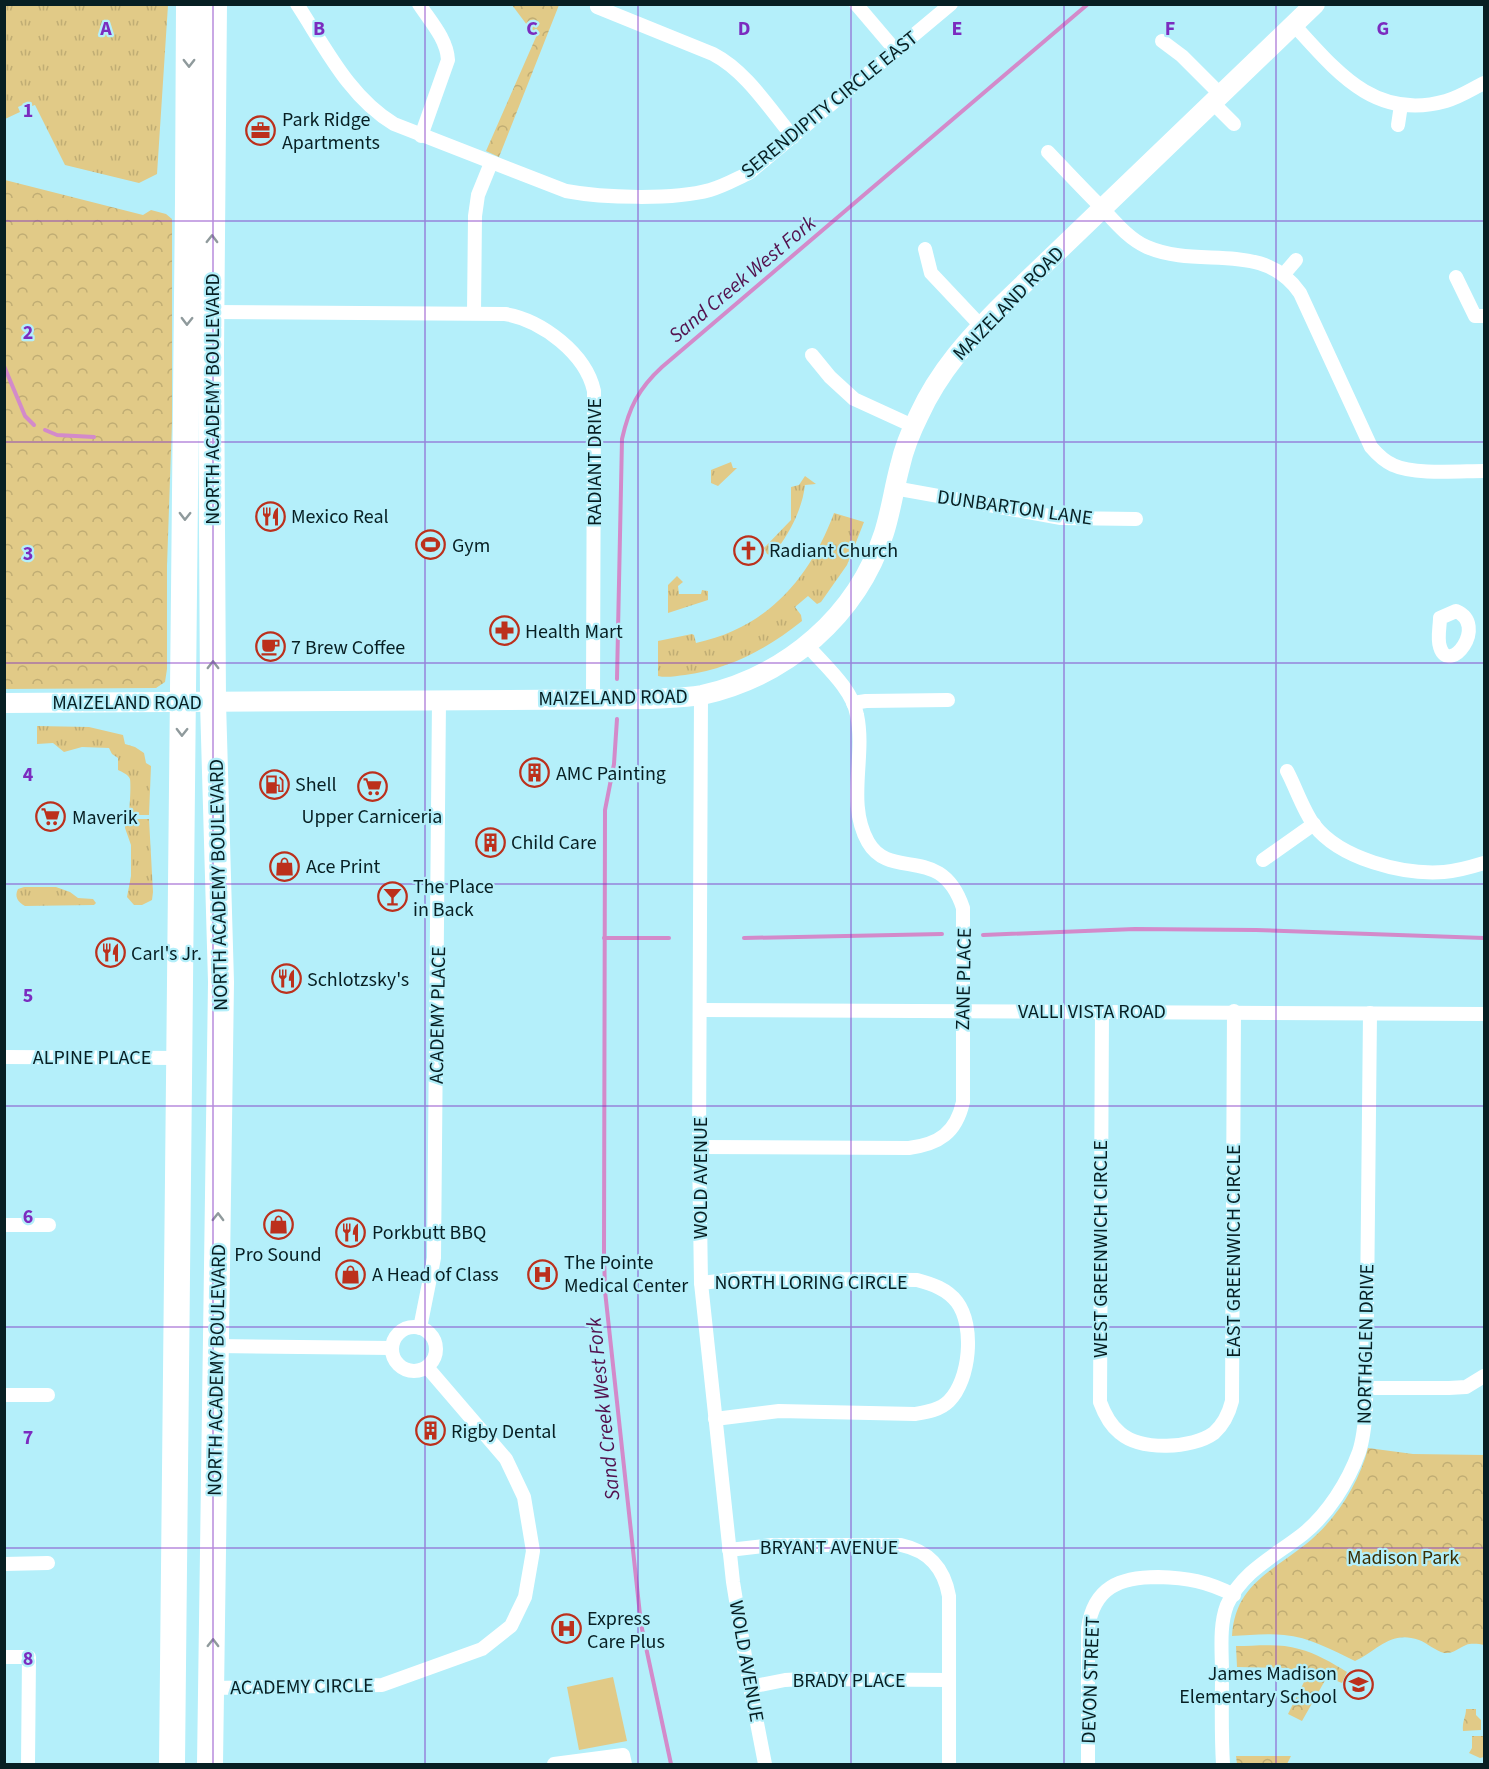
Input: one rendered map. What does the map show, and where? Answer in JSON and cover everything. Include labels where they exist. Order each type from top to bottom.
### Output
[{"type":"highway","name":"NORTH ACADEMY BOULEVARD","points":[[172,1764],[189,4]]},
{"type":"highway","name":"NORTH ACADEMY BOULEVARD","points":[[210,1764],[220,982],[213,702],[211,312],[214,4]]},
{"type":"highway","points":[[178,1179],[191,1202],[189,1309],[193,1323],[207,1341],[216,1346]]},
{"type":"main road","name":"MAIZELAND ROAD","points":[[4,703],[685,697],[701,695],[745,681],[764,672],[807,645],[838,615],[865,576],[884,532],[904,449],[929,394],[942,372],[981,326],[1315,4]]},
{"type":"street","name":"SERENDIPITY CIRCLE EAST","points":[[297,4],[340,71],[361,98],[381,116],[421,136],[548,185],[585,195],[683,194],[711,189],[749,173],[951,4]]},
{"type":"street","points":[[419,4],[443,41],[448,60],[421,136]]},
{"type":"street","points":[[856,4],[896,51]]},
{"type":"street","points":[[597,7],[726,60],[793,137]]},
{"type":"street","points":[[1294,25],[1342,76],[1358,89],[1387,102],[1401,105],[1432,104],[1448,100],[1485,83]]},
{"type":"street","points":[[1162,41],[1182,56],[1234,124]]},
{"type":"street","points":[[1398,125],[1401,105]]},
{"type":"street","points":[[1048,152],[1131,237],[1155,250],[1185,257],[1249,260],[1263,263],[1284,274],[1300,293],[1363,433],[1380,457],[1391,465],[1403,469],[1485,471]]},
{"type":"street","points":[[474,313],[475,216],[478,195],[491,163]]},
{"type":"street","points":[[925,249],[931,273],[981,326]]},
{"type":"street","points":[[1284,274],[1296,260]]},
{"type":"street","points":[[1456,278],[1475,316],[1485,316]]},
{"type":"street","name":"RADIANT DRIVE","points":[[211,312],[505,314],[526,320],[574,353],[589,373],[594,391],[593,699]]},
{"type":"street","points":[[812,355],[830,377],[854,399],[914,426]]},
{"type":"street","name":"DUNBARTON LANE","points":[[894,488],[1061,518],[1136,519]]},
{"type":"street","name":"ZANE PLACE","points":[[699,1147],[909,1148],[923,1146],[949,1133],[956,1124],[962,1108],[964,921],[959,895],[944,876],[933,869],[891,861],[870,846],[859,819],[857,807],[857,715],[853,703],[839,683],[807,645]]},
{"type":"street","name":"WOLD AVENUE","points":[[701,695],[699,1147],[701,1283],[729,1550],[750,1687],[765,1764]]},
{"type":"street","name":"ACADEMY PLACE","points":[[420,1328],[435,1258],[440,700]]},
{"type":"street","points":[[853,703],[948,700]]},
{"type":"street","points":[[1287,771],[1314,824],[1349,853],[1403,869],[1443,872],[1485,863]]},
{"type":"street","points":[[1263,860],[1314,824]]},
{"type":"street","name":"VALLI VISTA ROAD","points":[[700,1010],[1485,1014]]},
{"type":"street","name":"WEST GREENWICH CIRCLE","points":[[1102,1011],[1100,1402],[1111,1424],[1128,1439],[1152,1445],[1165,1445]]},
{"type":"street","name":"EAST GREENWICH CIRCLE","points":[[1165,1445],[1191,1443],[1213,1433],[1222,1425],[1229,1413],[1232,1401],[1234,1011]]},
{"type":"street","name":"NORTHGLEN DRIVE","points":[[1223,1764],[1222,1632],[1225,1612],[1248,1574],[1305,1533],[1333,1501],[1359,1450],[1366,1407],[1370,1013]]},
{"type":"street","name":"ALPINE PLACE","points":[[4,1057],[179,1058]]},
{"type":"street","points":[[4,1225],[49,1225]]},
{"type":"street","name":"NORTH LORING CIRCLE","points":[[701,1283],[745,1278],[917,1281],[947,1292],[957,1302],[967,1329],[966,1369],[963,1381],[949,1401],[930,1411],[915,1414],[779,1411],[715,1419]]},
{"type":"street","points":[[420,1328],[427,1331],[435,1344],[436,1352],[432,1361],[427,1366],[413,1371],[402,1368],[393,1356],[393,1340],[404,1329],[420,1328]]},
{"type":"street","points":[[216,1346],[392,1348]]},
{"type":"street","name":"ACADEMY CIRCLE","points":[[212,1688],[382,1685],[482,1649],[511,1626],[525,1597],[533,1551],[524,1497],[506,1459],[427,1366]]},
{"type":"street","points":[[1366,1388],[1466,1387],[1485,1376]]},
{"type":"street","points":[[4,1395],[48,1395]]},
{"type":"street","name":"BRYANT AVENUE","points":[[729,1550],[772,1545],[901,1545],[923,1553],[941,1570],[949,1596],[950,1764]]},
{"type":"street","points":[[4,1564],[48,1563]]},
{"type":"street","name":"DEVON STREET","points":[[1088,1764],[1088,1628],[1090,1616],[1100,1597],[1120,1581],[1148,1577],[1188,1578],[1234,1594]]},
{"type":"street","points":[[4,1657],[29,1657],[28,1764]]},
{"type":"street","name":"BRADY PLACE","points":[[750,1687],[803,1678],[949,1680]]},
{"type":"street","points":[[554,1764],[623,1755],[625,1764]]},
{"type":"green space","points":[[4,5],[168,5],[157,174],[139,183],[65,165],[35,105],[29,107],[27,103],[18,107],[20,112],[5,119]]},
{"type":"green space","points":[[512,5],[559,5],[499,157],[486,151],[536,37]]},
{"type":"green space","points":[[5,180],[143,215],[151,210],[166,214],[172,219],[172,422],[167,566],[167,669],[165,682],[156,688],[5,689]]},
{"type":"green space","points":[[731,462],[733,468],[737,468],[718,486],[711,483],[711,470]]},
{"type":"green space","points":[[805,476],[816,484],[805,485],[801,504],[789,532],[772,556],[767,554],[764,548],[791,520],[791,487],[799,485]]},
{"type":"green space","points":[[834,513],[864,522],[847,565],[821,602],[817,604],[808,596],[795,607],[802,621],[761,649],[733,663],[702,672],[671,677],[658,676],[658,641],[692,634],[696,643],[721,636],[744,626],[783,597],[812,559]]},
{"type":"green space","points":[[677,576],[683,582],[678,586],[679,594],[701,594],[702,590],[708,591],[708,600],[668,613],[668,585]]},
{"type":"green space","points":[[37,726],[89,727],[123,735],[125,744],[144,753],[146,763],[151,766],[149,815],[128,815],[130,779],[118,770],[118,758],[109,748],[82,747],[64,752],[53,743],[37,744]]},
{"type":"green space","points":[[125,819],[149,819],[153,892],[152,900],[142,905],[134,905],[127,897],[131,876],[131,845],[125,828]]},
{"type":"green space","points":[[56,887],[78,898],[93,899],[96,903],[94,905],[25,906],[16,894],[18,889]]},
{"type":"green space","name":"Madison Park","points":[[1368,1448],[1413,1454],[1484,1455],[1484,1645],[1468,1644],[1453,1652],[1444,1653],[1419,1640],[1400,1638],[1392,1639],[1355,1661],[1293,1636],[1271,1634],[1232,1636],[1240,1604],[1248,1592],[1257,1581],[1306,1544],[1327,1524],[1352,1488]]},
{"type":"green space","points":[[1236,1646],[1291,1647],[1318,1656],[1347,1672],[1342,1683],[1327,1677],[1302,1721],[1288,1714],[1308,1674],[1287,1668],[1237,1667]]},
{"type":"green space","points":[[613,1677],[627,1741],[579,1750],[567,1687]]},
{"type":"green space","points":[[1466,1709],[1476,1709],[1476,1715],[1481,1720],[1481,1730],[1463,1731]]},
{"type":"green space","points":[[1472,1736],[1483,1736],[1484,1757],[1480,1758],[1469,1753],[1472,1748]]},
{"type":"green space","points":[[1236,1756],[1291,1756],[1287,1764],[1237,1764]]},
{"type":"waterway","name":"Sand Creek West Fork","points":[[617,679],[622,439],[631,408],[641,391],[662,367],[1088,4]]},
{"type":"waterway","points":[[4,366],[25,416],[34,425]]},
{"type":"waterway","points":[[45,430],[57,435],[94,437]]},
{"type":"waterway","name":"Sand Creek West Fork","points":[[617,719],[614,764],[605,810],[605,1291],[641,1624],[671,1764]]},
{"type":"waterway","points":[[983,935],[1135,929],[1256,930],[1484,938]]},
{"type":"waterway","name":"Sand Creek West Fork","points":[[744,938],[942,934]]},
{"type":"waterway","name":"Sand Creek West Fork","points":[[604,938],[669,938]]},
{"type":"place","name":"Park Ridge Apartments","points":[[261,131]]},
{"type":"place","name":"Mexico Real","points":[[270,516]]},
{"type":"place","name":"Gym","points":[[431,545]]},
{"type":"place","name":"Radiant Church","points":[[748,550]]},
{"type":"place","name":"Health Mart","points":[[504,631]]},
{"type":"place","name":"7 Brew Coffee","points":[[270,647]]},
{"type":"place","name":"AMC Painting","points":[[535,773]]},
{"type":"place","name":"Shell","points":[[274,784]]},
{"type":"place","name":"Upper Carniceria","points":[[372,786]]},
{"type":"place","name":"Maverik","points":[[51,817]]},
{"type":"place","name":"Child Care","points":[[490,842]]},
{"type":"place","name":"Ace Print","points":[[285,866]]},
{"type":"place","name":"The Place in Back","points":[[392,897]]},
{"type":"place","name":"Carl's Jr.","points":[[110,953]]},
{"type":"place","name":"Schlotzsky's","points":[[286,979]]},
{"type":"place","name":"Pro Sound","points":[[278,1224]]},
{"type":"place","name":"Porkbutt BBQ","points":[[351,1232]]},
{"type":"place","name":"A Head of Class","points":[[351,1274]]},
{"type":"place","name":"The Pointe Medical Center","points":[[543,1274]]},
{"type":"place","name":"Rigby Dental","points":[[430,1431]]},
{"type":"place","name":"Express Care Plus","points":[[566,1629]]},
{"type":"place","name":"James Madison Elementary School","points":[[1358,1685]]}]
